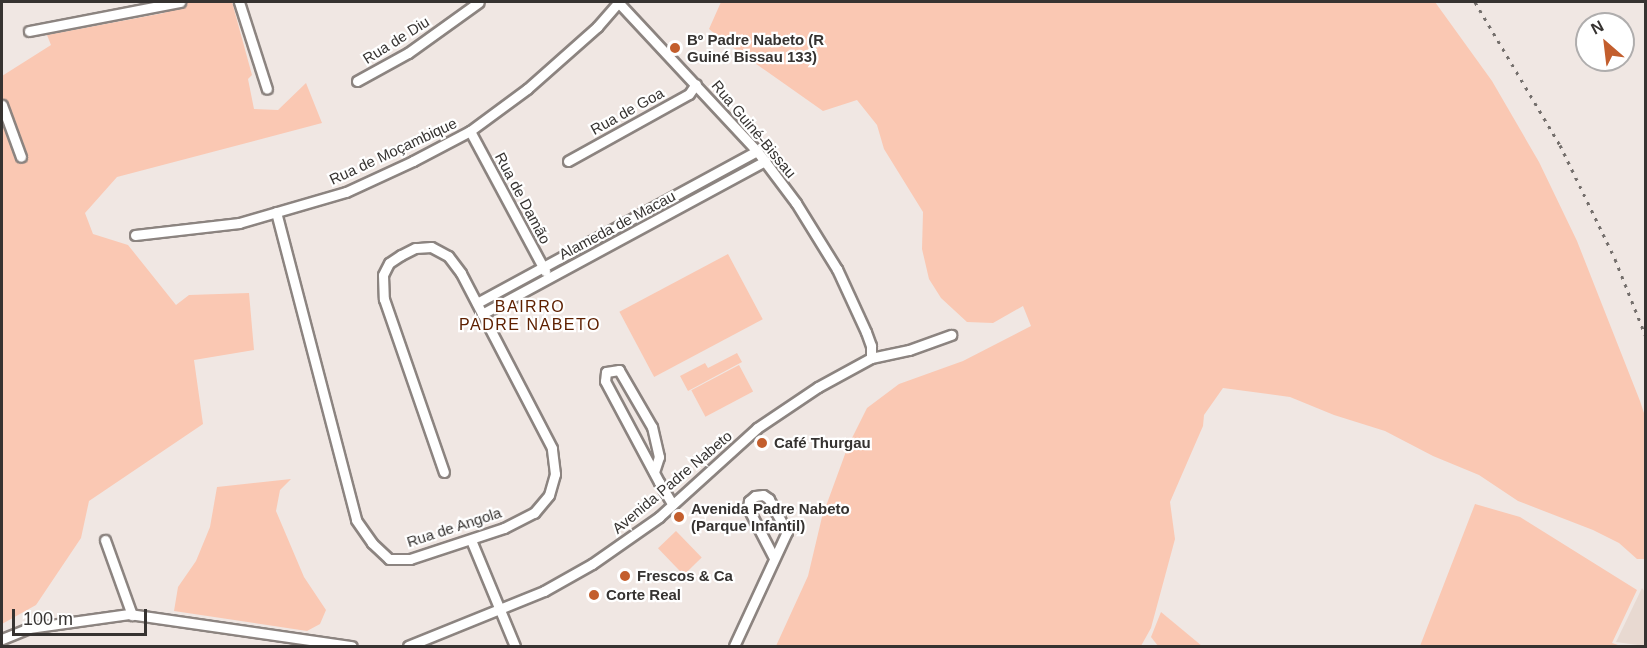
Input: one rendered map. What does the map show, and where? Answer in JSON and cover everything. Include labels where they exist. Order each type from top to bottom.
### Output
[{"type":"street","points":[[29,31],[180,2]]},
{"type":"street","points":[[239,2],[267,89]]},
{"type":"street","name":"Rua de Diu","points":[[357,81],[408,53],[479,2]]},
{"type":"street","name":"Rua Guiné-Bissau","points":[[618,2],[757,151],[796,203],[837,270],[866,332],[871,346],[871,358]]},
{"type":"street","name":"Rua de Moçambique","points":[[135,236],[239,223],[346,192],[470,131],[527,89],[597,27],[618,2]]},
{"type":"street","name":"Rua de Goa","points":[[568,161],[689,94],[696,84]]},
{"type":"street","points":[[2,105],[21,157]]},
{"type":"street","name":"Rua de Damão","points":[[470,131],[549,279]]},
{"type":"street","name":"Alameda de Macau","points":[[477,303],[757,151]]},
{"type":"street","name":"Alameda de Macau","points":[[482,314],[765,161]]},
{"type":"street","name":"Rua de Angola","points":[[276,212],[356,520],[372,543],[389,559],[410,559],[471,540],[504,528],[534,513],[549,495],[555,474],[552,448],[477,303],[448,256],[431,247],[416,248],[389,263],[383,275],[384,299],[444,472]]},
{"type":"street","name":"Avenida Padre Nabeto","points":[[408,646],[544,591],[592,564],[636,535],[776,413],[871,358],[909,350],[951,335]]},
{"type":"street","points":[[654,472],[659,458],[652,427],[619,370],[606,372],[605,381],[654,472],[672,504]]},
{"type":"street","points":[[734,646],[786,534],[786,528],[769,499],[763,495],[756,496],[749,501],[748,508],[774,558]]},
{"type":"street","points":[[105,540],[132,615]]},
{"type":"street","points":[[471,540],[515,646]]},
{"type":"street","points":[[2,639],[29,628],[132,615],[281,642],[352,646]]},
{"type":"shaded area","points":[[184,2],[232,2],[252,75],[248,79],[254,109],[278,110],[306,83],[322,123],[117,177],[85,213],[93,234],[128,245],[176,305],[189,295],[249,293],[254,350],[194,360],[203,424],[89,501],[81,538],[36,605],[2,624],[2,76],[51,45],[47,35],[164,13]]},
{"type":"shaded area","points":[[721,2],[1435,2],[1492,81],[1539,162],[1577,241],[1640,401],[1646,419],[1645,559],[1637,559],[1619,543],[1593,530],[1518,501],[1479,475],[1433,456],[1385,431],[1334,415],[1290,397],[1223,388],[1204,415],[1203,426],[1170,502],[1175,539],[1151,628],[1141,646],[776,646],[808,576],[822,517],[848,446],[867,408],[899,384],[963,361],[1031,326],[1023,306],[993,323],[967,322],[941,298],[929,279],[922,249],[923,212],[884,149],[877,125],[857,100],[823,111],[725,42],[709,29]]},
{"type":"shaded area","points":[[728,254],[763,319],[654,377],[619,312]]},
{"type":"shaded area","points":[[737,353],[742,362],[688,391],[680,376],[705,363],[708,368]]},
{"type":"shaded area","points":[[739,365],[753,391],[705,417],[691,390]]},
{"type":"shaded area","points":[[291,479],[280,490],[276,511],[304,577],[326,610],[320,624],[307,631],[174,611],[178,587],[196,561],[210,527],[217,487]]},
{"type":"shaded area","points":[[1475,504],[1520,517],[1637,590],[1612,643],[1621,646],[1420,646]]},
{"type":"shaded area","points":[[676,531],[702,558],[684,575],[658,548]]},
{"type":"shaded area","points":[[1642,588],[1645,592],[1645,646],[1616,642]]},
{"type":"shaded area","points":[[1161,612],[1202,646],[1158,646],[1151,637]]},
{"type":"railway","points":[[1475,2],[1560,145],[1615,259],[1646,337]]},
{"type":"place","name":"Bº Padre Nabeto (R Guiné Bissau 133)","points":[[675,48]]},
{"type":"place","name":"Café Thurgau","points":[[762,443]]},
{"type":"place","name":"Avenida Padre Nabeto (Parque Infantil)","points":[[679,517]]},
{"type":"place","name":"Frescos & Ca","points":[[625,576]]},
{"type":"place","name":"Corte Real","points":[[594,595]]},
{"type":"district","name":"BAIRRO PADRE NABETO","points":[[530,316]]}]
